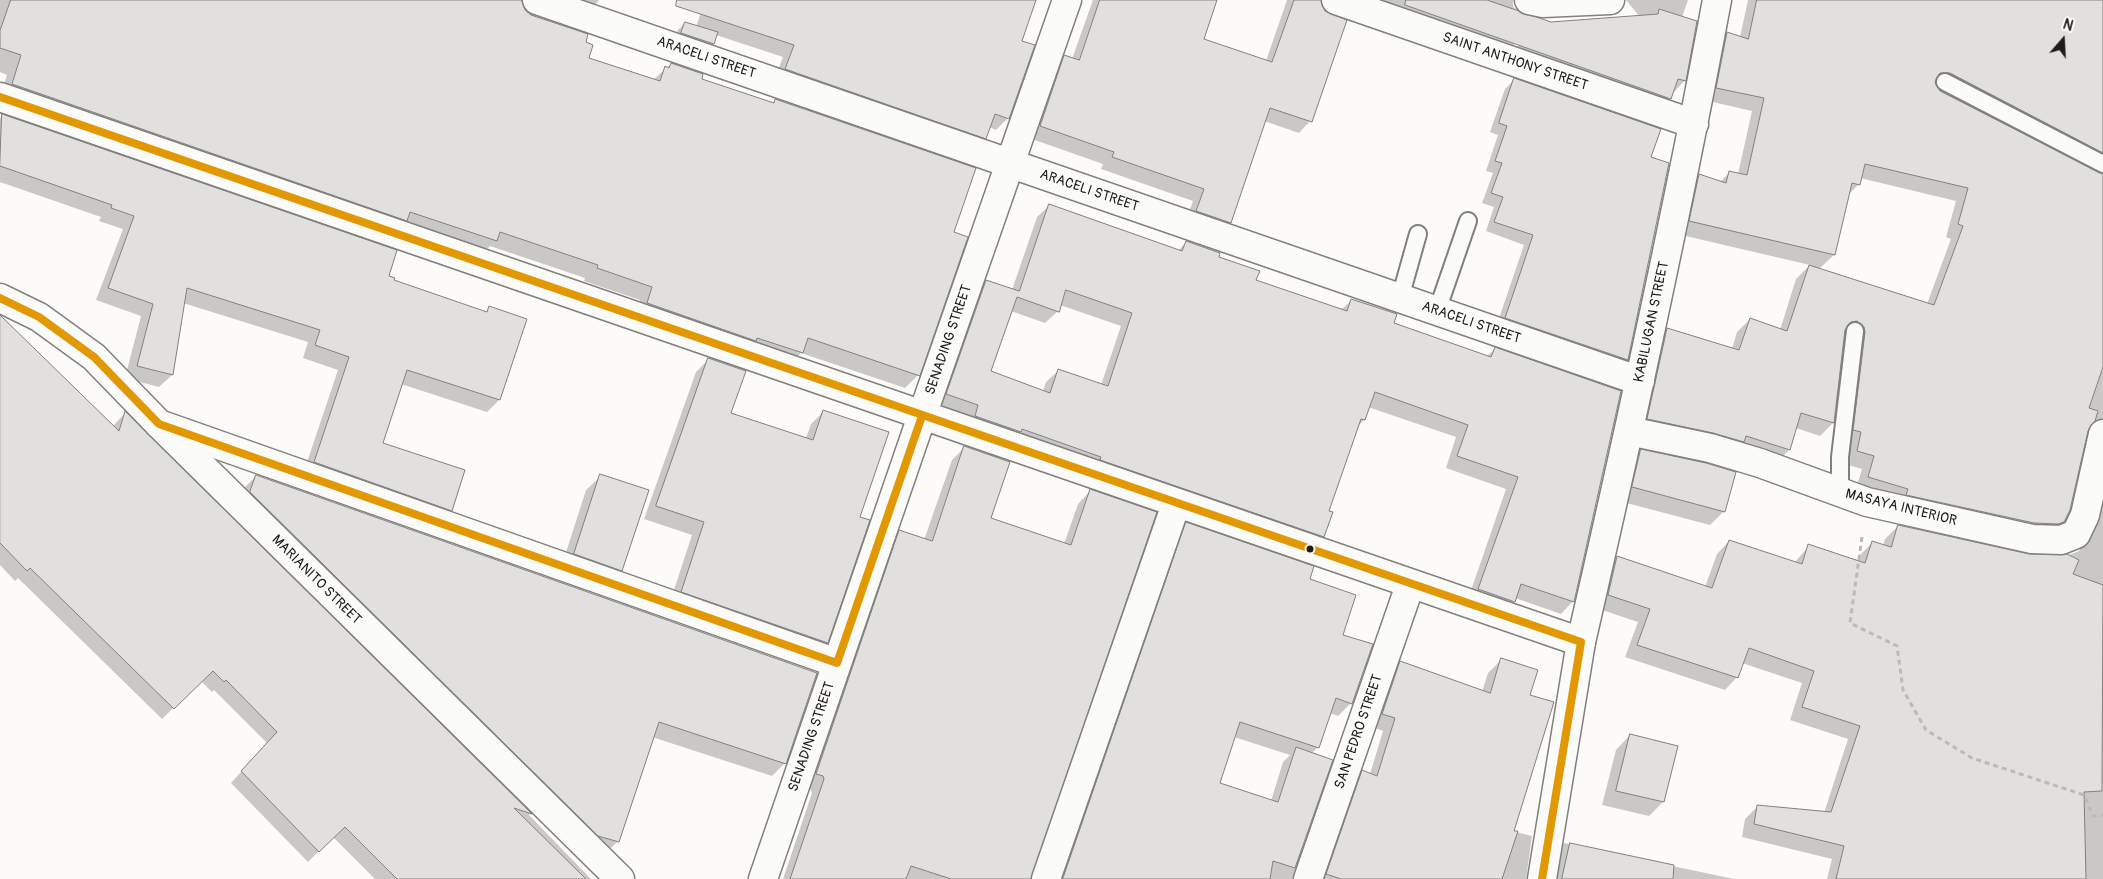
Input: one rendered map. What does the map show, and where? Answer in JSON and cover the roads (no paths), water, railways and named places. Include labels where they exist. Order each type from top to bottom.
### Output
[{"type":"street","name":"ARACELI STREET","points":[[537,0],[1640,381]]},
{"type":"street","name":"SENADING STREET","points":[[762,879],[1067,0]]},
{"type":"street","name":"SAINT ANTHONY STREET","points":[[1336,0],[1694,124]]},
{"type":"street","points":[[1529,0],[1543,3],[1610,0]]},
{"type":"street","name":"KABILUGAN STREET","points":[[1542,879],[1580,642],[1630,431],[1694,124],[1717,0]]},
{"type":"street","points":[[0,97],[1410,585],[1580,642]]},
{"type":"street","name":"MARIANITO STREET","points":[[0,298],[39,317],[94,357],[159,424],[620,879]]},
{"type":"street","points":[[159,424],[837,663]]},
{"type":"street","name":"MASAYA INTERIOR","points":[[1630,431],[1710,448],[1760,463],[1867,502],[2032,539],[2061,540],[2076,534],[2084,515],[2103,434]]},
{"type":"street","points":[[1046,879],[1176,504]]},
{"type":"street","name":"SAN PEDRO STREET","points":[[1308,879],[1410,585]]},
{"type":"lane","points":[[1945,82],[2103,164]]},
{"type":"lane","points":[[1437,310],[1468,221]]},
{"type":"lane","points":[[1400,298],[1418,234]]},
{"type":"lane","points":[[1840,492],[1840,457],[1855,331]]}]
